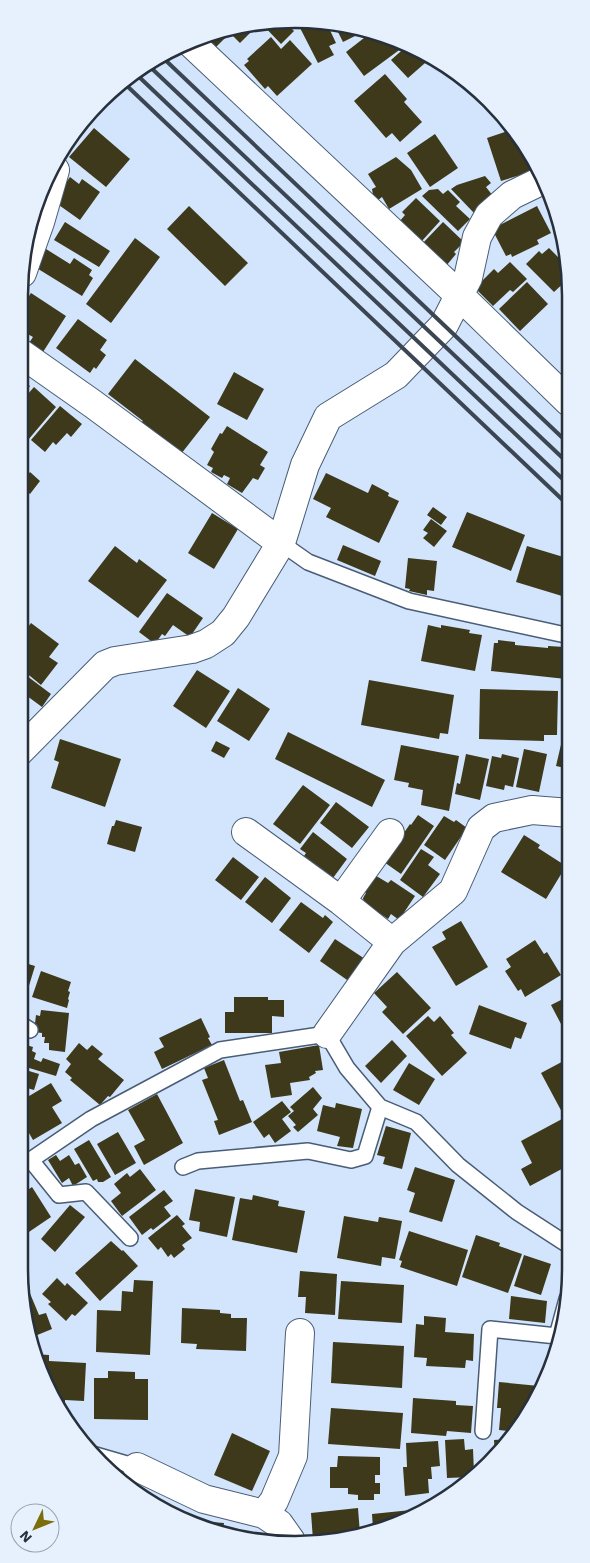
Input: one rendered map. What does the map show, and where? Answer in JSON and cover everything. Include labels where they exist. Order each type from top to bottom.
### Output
[{"type":"street","points":[[195,47],[460,296],[562,395]]},
{"type":"street","points":[[28,743],[105,665],[115,661],[192,649],[206,644],[223,632],[236,617],[281,543],[305,465],[328,417],[396,375],[444,325],[468,278],[477,236],[489,215],[512,195],[537,183]]},
{"type":"street","points":[[28,358],[281,543]]},
{"type":"street","points":[[327,1034],[392,942],[453,891],[481,828],[494,818],[532,810],[562,812]]},
{"type":"street","points":[[246,832],[341,901],[392,942]]},
{"type":"street","points":[[341,901],[390,833]]},
{"type":"street","points":[[264,1514],[274,1501],[293,1456],[300,1333]]},
{"type":"street","points":[[137,1467],[204,1499],[264,1514],[279,1524],[287,1536]]},
{"type":"lane","points":[[281,543],[308,562],[409,601],[562,634]]},
{"type":"lane","points":[[28,1161],[91,1119],[220,1050],[327,1034],[347,1068],[380,1107],[416,1122],[458,1165],[517,1212],[562,1241]]},
{"type":"lane","points":[[183,1167],[198,1161],[308,1151],[351,1160],[365,1156],[380,1107]]},
{"type":"lane","points":[[28,1168],[59,1195],[86,1192],[130,1238]]},
{"type":"lane","points":[[483,1431],[490,1329],[553,1336]]},
{"type":"lane","points":[[108,1459],[137,1467]]},
{"type":"building","points":[[291,28],[294,31],[281,44],[267,29]]},
{"type":"building","points":[[300,28],[330,30],[336,43],[329,46],[334,55],[318,63]]},
{"type":"building","points":[[338,31],[357,35],[343,42]]},
{"type":"building","points":[[252,32],[240,43],[232,35]]},
{"type":"building","points":[[226,37],[216,47],[211,42]]},
{"type":"building","points":[[271,37],[281,49],[290,40],[312,64],[277,96],[268,86],[265,89],[244,65],[249,61],[247,59]]},
{"type":"building","points":[[365,37],[400,49],[364,76],[346,52]]},
{"type":"building","points":[[402,50],[426,62],[408,78],[391,60]]},
{"type":"building","points":[[385,74],[407,99],[404,102],[422,122],[400,142],[392,133],[386,138],[354,101]]},
{"type":"building","points":[[94,128],[130,159],[106,187],[69,157]]},
{"type":"building","points":[[507,131],[532,171],[501,181],[487,138]]},
{"type":"building","points":[[435,134],[458,168],[430,187],[407,153]]},
{"type":"building","points":[[396,157],[411,170],[422,189],[389,209],[382,197],[378,200],[373,195],[372,189],[376,187],[368,174]]},
{"type":"building","points":[[485,176],[491,183],[486,187],[493,196],[474,213],[451,189],[457,185]]},
{"type":"building","points":[[70,177],[79,184],[82,179],[100,192],[80,220],[56,203],[59,192]]},
{"type":"building","points":[[438,189],[443,194],[448,190],[460,202],[456,206],[470,219],[458,231],[422,196],[429,190]]},
{"type":"building","points":[[416,198],[440,221],[421,242],[399,222],[405,215],[402,212]]},
{"type":"building","points":[[189,206],[248,263],[225,286],[167,229]]},
{"type":"building","points":[[537,206],[551,233],[537,240],[539,244],[512,257],[511,254],[506,256],[492,229]]},
{"type":"building","points":[[65,222],[110,251],[99,267],[54,240]]},
{"type":"building","points":[[443,222],[464,242],[454,252],[456,254],[446,266],[422,244]]},
{"type":"building","points":[[135,238],[160,257],[111,323],[86,304]]},
{"type":"building","points":[[549,248],[560,259],[562,285],[554,292],[526,264],[539,251],[542,254]]},
{"type":"building","points":[[46,249],[70,264],[74,258],[92,270],[89,275],[93,278],[82,296],[35,267]]},
{"type":"building","points":[[510,262],[527,279],[513,292],[510,290],[493,306],[475,288],[494,269],[498,273]]},
{"type":"building","points":[[527,282],[548,304],[520,331],[499,309]]},
{"type":"building","points":[[31,293],[66,316],[43,352],[29,343],[33,337],[28,334],[28,298]]},
{"type":"building","points":[[78,319],[107,340],[100,350],[106,355],[96,369],[94,367],[90,373],[56,348]]},
{"type":"building","points":[[135,359],[210,417],[181,454],[140,423],[143,421],[108,394]]},
{"type":"building","points":[[234,372],[264,389],[247,420],[217,404]]},
{"type":"building","points":[[34,387],[56,407],[28,440],[29,396],[28,394]]},
{"type":"building","points":[[60,406],[82,424],[71,437],[67,433],[56,445],[53,442],[45,452],[31,440]]},
{"type":"building","points":[[227,426],[268,452],[260,465],[265,468],[258,480],[253,478],[242,493],[227,484],[230,478],[224,475],[222,478],[211,472],[213,468],[207,465],[214,452],[211,449],[220,433],[222,434]]},
{"type":"building","points":[[30,472],[40,481],[30,494],[28,493],[28,475]]},
{"type":"building","points":[[326,473],[368,493],[372,484],[389,493],[388,496],[399,501],[379,543],[326,517],[331,508],[313,499]]},
{"type":"building","points":[[433,507],[447,517],[441,525],[427,515]]},
{"type":"building","points":[[467,512],[525,535],[511,571],[452,547]]},
{"type":"building","points":[[212,513],[238,529],[214,569],[188,553]]},
{"type":"building","points":[[431,519],[447,531],[434,547],[423,538],[428,533],[423,530]]},
{"type":"building","points":[[343,545],[381,561],[375,576],[337,560]]},
{"type":"building","points":[[115,546],[137,563],[139,559],[167,580],[138,618],[88,581]]},
{"type":"building","points":[[527,546],[562,557],[562,596],[516,582]]},
{"type":"building","points":[[408,558],[437,561],[434,591],[427,590],[427,595],[409,591],[410,589],[405,588]]},
{"type":"building","points":[[167,593],[203,618],[190,637],[173,625],[165,636],[162,634],[155,644],[139,632]]},
{"type":"building","points":[[31,623],[59,644],[49,657],[58,663],[41,685],[28,674],[28,627]]},
{"type":"building","points":[[428,625],[441,628],[441,625],[470,630],[469,633],[482,635],[475,671],[421,661]]},
{"type":"building","points":[[498,640],[515,642],[515,645],[548,648],[548,646],[562,647],[562,679],[491,671],[494,643],[498,643]]},
{"type":"building","points":[[197,670],[230,691],[206,728],[173,706]]},
{"type":"building","points":[[28,677],[51,694],[42,707],[28,697]]},
{"type":"building","points":[[369,680],[454,695],[448,734],[440,733],[439,739],[361,725]]},
{"type":"building","points":[[238,688],[270,709],[249,741],[217,721]]},
{"type":"building","points":[[480,689],[558,691],[557,735],[544,735],[544,741],[479,739]]},
{"type":"building","points":[[288,732],[385,780],[372,807],[275,759]]},
{"type":"building","points":[[60,739],[121,759],[105,807],[51,788],[59,762],[54,760]]},
{"type":"building","points":[[562,740],[562,767],[556,766]]},
{"type":"building","points":[[216,741],[230,748],[224,758],[211,751]]},
{"type":"building","points":[[401,745],[459,756],[449,811],[421,805],[423,790],[408,787],[409,783],[394,780]]},
{"type":"building","points":[[524,749],[547,754],[539,792],[516,787]]},
{"type":"building","points":[[466,754],[489,759],[480,800],[455,794],[457,783],[460,784]]},
{"type":"building","points":[[502,754],[519,758],[513,787],[505,785],[504,790],[486,786],[492,756],[501,758]]},
{"type":"building","points":[[303,785],[330,805],[300,844],[273,824]]},
{"type":"building","points":[[336,802],[369,827],[352,848],[320,823]]},
{"type":"building","points":[[418,815],[434,826],[401,874],[384,862]]},
{"type":"building","points":[[444,816],[454,822],[456,820],[467,828],[445,860],[424,845]]},
{"type":"building","points":[[116,820],[142,827],[135,852],[107,844],[112,826],[114,826]]},
{"type":"building","points":[[313,832],[347,859],[333,878],[304,856],[306,853],[300,849]]},
{"type":"building","points":[[524,835],[540,845],[538,848],[562,863],[562,873],[546,899],[501,872]]},
{"type":"building","points":[[421,849],[434,857],[428,865],[440,874],[423,897],[400,880]]},
{"type":"building","points":[[233,857],[259,877],[241,900],[215,880]]},
{"type":"building","points":[[373,874],[388,883],[391,880],[415,896],[399,920],[391,914],[388,919],[364,903],[363,898],[366,893],[362,891]]},
{"type":"building","points":[[265,877],[291,898],[272,923],[245,902]]},
{"type":"building","points":[[301,902],[323,918],[325,915],[333,922],[309,953],[279,930]]},
{"type":"building","points":[[461,921],[488,967],[456,986],[432,947],[446,939],[442,932]]},
{"type":"building","points":[[335,939],[365,959],[350,982],[320,961]]},
{"type":"building","points":[[535,940],[544,954],[547,952],[561,975],[525,997],[521,989],[518,991],[505,971],[511,967],[506,959]]},
{"type":"building","points":[[28,964],[35,966],[28,989]]},
{"type":"building","points":[[41,971],[71,982],[68,991],[70,992],[67,1008],[32,997]]},
{"type":"building","points":[[397,972],[431,1008],[403,1034],[382,1012],[387,1007],[374,993]]},
{"type":"building","points":[[234,997],[268,997],[268,1000],[284,1000],[284,1017],[272,1016],[272,1033],[225,1033],[225,1012],[234,1012]]},
{"type":"building","points":[[562,1000],[562,1026],[551,1005]]},
{"type":"building","points":[[479,1005],[527,1023],[521,1039],[515,1037],[511,1049],[469,1034]]},
{"type":"building","points":[[41,1010],[69,1013],[65,1052],[49,1050],[49,1043],[44,1043],[45,1037],[42,1037],[42,1033],[34,1032],[36,1015],[40,1016]]},
{"type":"building","points":[[428,1016],[434,1022],[440,1016],[454,1033],[451,1035],[467,1053],[442,1076],[406,1036]]},
{"type":"building","points":[[201,1018],[212,1045],[162,1069],[154,1052],[164,1047],[159,1038]]},
{"type":"building","points":[[392,1040],[407,1056],[381,1083],[365,1066]]},
{"type":"building","points":[[79,1043],[87,1050],[92,1045],[103,1054],[98,1059],[124,1080],[110,1097],[108,1096],[100,1105],[70,1080],[72,1078],[65,1072],[71,1064],[66,1059]]},
{"type":"building","points":[[319,1045],[323,1070],[315,1071],[316,1073],[309,1077],[310,1080],[290,1083],[292,1095],[271,1098],[265,1065],[281,1063],[279,1052]]},
{"type":"building","points":[[28,1046],[33,1047],[32,1051],[36,1053],[34,1059],[41,1062],[43,1058],[60,1064],[56,1076],[28,1068]]},
{"type":"building","points":[[224,1060],[240,1101],[243,1100],[252,1122],[219,1135],[214,1121],[218,1120],[202,1080],[208,1078],[204,1068]]},
{"type":"building","points":[[562,1062],[562,1112],[541,1073]]},
{"type":"building","points":[[409,1063],[435,1079],[419,1105],[393,1090]]},
{"type":"building","points":[[28,1071],[39,1074],[34,1090],[28,1088]]},
{"type":"building","points":[[51,1083],[62,1101],[52,1107],[62,1123],[33,1140],[28,1134],[28,1097]]},
{"type":"building","points":[[313,1087],[322,1098],[313,1109],[318,1115],[298,1132],[293,1127],[296,1125],[288,1116],[294,1111],[290,1107]]},
{"type":"building","points":[[157,1094],[183,1143],[144,1165],[134,1146],[145,1140],[128,1110]]},
{"type":"building","points":[[282,1101],[291,1112],[282,1119],[291,1131],[275,1143],[269,1134],[264,1138],[253,1122]]},
{"type":"building","points":[[336,1103],[362,1109],[353,1148],[337,1146],[340,1137],[317,1131],[323,1105],[335,1108]]},
{"type":"building","points":[[562,1119],[562,1169],[530,1186],[521,1169],[532,1163],[521,1141]]},
{"type":"building","points":[[386,1126],[411,1133],[402,1169],[383,1164],[385,1157],[377,1155]]},
{"type":"building","points":[[118,1132],[136,1163],[115,1175],[97,1144]]},
{"type":"building","points":[[89,1140],[111,1177],[103,1182],[98,1182],[97,1179],[93,1181],[74,1149]]},
{"type":"building","points":[[56,1155],[60,1161],[69,1155],[75,1165],[79,1163],[87,1177],[73,1186],[69,1178],[62,1183],[48,1160]]},
{"type":"building","points":[[415,1167],[455,1180],[442,1222],[409,1212],[415,1193],[407,1190]]},
{"type":"building","points":[[140,1169],[156,1190],[122,1216],[111,1201],[121,1193],[114,1184],[127,1173],[130,1177]]},
{"type":"building","points":[[32,1187],[51,1217],[28,1233],[28,1190]]},
{"type":"building","points":[[195,1189],[235,1197],[227,1237],[199,1231],[200,1222],[189,1220]]},
{"type":"building","points":[[164,1190],[173,1201],[164,1207],[171,1216],[153,1230],[151,1228],[142,1235],[129,1217]]},
{"type":"building","points":[[253,1195],[279,1201],[278,1206],[305,1211],[297,1253],[232,1240],[240,1198],[252,1200]]},
{"type":"building","points":[[70,1205],[85,1217],[55,1252],[41,1239]]},
{"type":"building","points":[[177,1215],[185,1224],[182,1226],[192,1238],[182,1245],[185,1249],[174,1258],[171,1254],[168,1257],[161,1247],[158,1250],[148,1238]]},
{"type":"building","points":[[344,1216],[378,1222],[379,1217],[402,1221],[395,1259],[382,1257],[381,1266],[337,1258]]},
{"type":"building","points":[[409,1231],[468,1250],[457,1286],[400,1267],[402,1261],[399,1260]]},
{"type":"building","points":[[476,1235],[500,1243],[499,1246],[522,1254],[508,1293],[462,1277]]},
{"type":"building","points":[[111,1241],[123,1250],[138,1266],[100,1301],[75,1273]]},
{"type":"building","points":[[524,1255],[551,1264],[541,1295],[514,1286]]},
{"type":"building","points":[[300,1271],[337,1274],[335,1315],[305,1313],[306,1297],[298,1297]]},
{"type":"building","points":[[57,1278],[65,1286],[67,1283],[88,1303],[75,1316],[72,1314],[66,1321],[48,1304],[51,1302],[42,1294]]},
{"type":"building","points":[[134,1280],[153,1281],[150,1355],[96,1352],[97,1310],[121,1311],[122,1291],[133,1292]]},
{"type":"building","points":[[341,1281],[404,1285],[402,1323],[338,1319]]},
{"type":"building","points":[[29,1291],[39,1315],[46,1313],[52,1329],[37,1335],[33,1320]]},
{"type":"building","points":[[511,1296],[547,1301],[545,1323],[509,1319]]},
{"type":"building","points":[[182,1308],[220,1310],[220,1313],[231,1314],[231,1318],[247,1318],[246,1351],[196,1349],[197,1344],[181,1343]]},
{"type":"building","points":[[424,1316],[446,1318],[445,1332],[474,1334],[473,1361],[466,1360],[465,1368],[426,1366],[427,1358],[414,1357],[416,1324],[424,1325]]},
{"type":"building","points":[[333,1342],[404,1346],[402,1388],[331,1383]]},
{"type":"building","points":[[42,1355],[49,1355],[49,1361],[86,1363],[84,1401],[65,1400],[65,1404],[55,1386]]},
{"type":"building","points":[[108,1371],[135,1372],[135,1379],[148,1379],[148,1420],[94,1419],[94,1378],[108,1378]]},
{"type":"building","points":[[499,1382],[535,1386],[527,1402],[507,1431],[499,1430],[501,1408],[497,1408]]},
{"type":"building","points":[[413,1398],[456,1401],[456,1405],[473,1406],[471,1433],[447,1431],[446,1436],[411,1433]]},
{"type":"building","points":[[331,1408],[403,1413],[400,1449],[328,1444]]},
{"type":"building","points":[[232,1433],[270,1451],[252,1491],[214,1475]]},
{"type":"building","points":[[464,1439],[465,1450],[473,1449],[474,1466],[461,1477],[447,1478],[445,1440]]},
{"type":"building","points":[[494,1440],[500,1440],[494,1446]]},
{"type":"building","points":[[438,1441],[440,1466],[431,1467],[432,1479],[428,1479],[429,1493],[405,1496],[403,1467],[407,1467],[406,1443]]},
{"type":"building","points":[[338,1456],[380,1457],[380,1475],[375,1475],[375,1483],[380,1483],[380,1494],[374,1494],[374,1500],[358,1500],[358,1495],[348,1494],[348,1488],[330,1488],[330,1467],[337,1467]]},
{"type":"building","points":[[358,1508],[359,1527],[313,1535],[311,1513]]},
{"type":"building","points":[[408,1510],[373,1523],[372,1514]]},
{"type":"railway","points":[[166,61],[562,437]]},
{"type":"railway","points":[[152,69],[562,457]]},
{"type":"railway","points":[[140,78],[562,478]]},
{"type":"railway","points":[[128,87],[562,499]]}]
